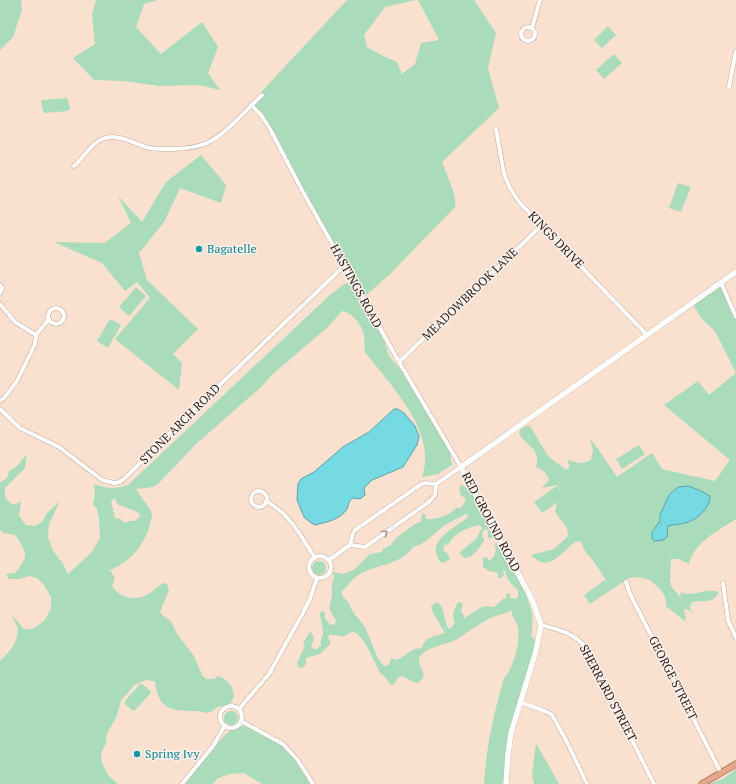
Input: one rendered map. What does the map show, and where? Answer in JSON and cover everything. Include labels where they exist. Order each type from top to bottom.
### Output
[{"type":"main road","points":[[702,784],[736,764]]},
{"type":"street","points":[[532,28],[540,0]]},
{"type":"street","points":[[729,87],[736,51]]},
{"type":"street","points":[[74,166],[93,145],[101,139],[112,136],[155,149],[182,149],[197,147],[214,138],[262,95]]},
{"type":"street","name":"HASTINGS ROAD","points":[[251,105],[261,115],[399,362],[461,467]]},
{"type":"street","name":"KINGS DRIVE","points":[[496,129],[502,166],[510,188],[520,202],[647,335]]},
{"type":"street","name":"MEADOWBROOK LANE","points":[[399,362],[542,226]]},
{"type":"street","name":"STONE ARCH ROAD","points":[[0,408],[20,428],[59,447],[102,480],[111,483],[120,482],[345,265]]},
{"type":"street","name":"RED GROUND ROAD","points":[[541,625],[528,592],[461,467],[736,272]]},
{"type":"street","points":[[721,283],[736,317]]},
{"type":"street","points":[[0,284],[2,288],[0,294]]},
{"type":"street","points":[[0,304],[15,322],[27,331],[36,335]]},
{"type":"street","points":[[0,401],[17,381],[35,344],[36,335],[49,319]]},
{"type":"street","points":[[350,546],[353,533],[368,520],[420,484],[436,484],[461,467]]},
{"type":"street","points":[[329,560],[350,546],[365,546],[429,502],[435,495],[436,484]]},
{"type":"street","points":[[266,501],[290,518],[315,558]]},
{"type":"street","points":[[321,556],[329,560],[332,567],[329,574],[324,578],[316,578],[311,573],[309,566],[312,560],[321,556]]},
{"type":"street","points":[[239,710],[269,674],[310,599],[316,578]]},
{"type":"street","name":"GEORGE STREET","points":[[626,582],[630,594],[721,773]]},
{"type":"street","points":[[723,583],[728,620],[736,638]]},
{"type":"street","points":[[506,784],[511,733],[536,651],[541,625]]},
{"type":"street","name":"SHERRARD STREET","points":[[541,625],[564,631],[572,635],[586,648],[654,784]]},
{"type":"street","points":[[520,702],[552,715],[587,784]]},
{"type":"street","points":[[233,706],[239,710],[242,715],[241,722],[234,727],[225,725],[221,718],[223,710],[233,706]]},
{"type":"street","points":[[241,722],[283,744],[297,759],[313,784]]},
{"type":"street","points":[[182,784],[213,746],[225,725]]},
{"type":"green space","points":[[0,0],[21,0],[22,10],[13,37],[0,50]]},
{"type":"green space","points":[[96,0],[158,0],[144,4],[136,27],[161,54],[202,22],[218,47],[208,73],[220,90],[199,85],[159,86],[123,81],[94,80],[73,58],[95,44],[92,15]]},
{"type":"green space","points":[[347,0],[416,0],[385,7],[364,35],[367,47],[397,62],[402,74],[415,64],[421,43],[439,40],[418,0],[474,0],[496,33],[488,68],[499,108],[442,162],[455,197],[455,207],[389,275],[363,298],[257,109],[251,103]]},
{"type":"green space","points":[[608,26],[616,35],[602,48],[594,40]]},
{"type":"green space","points":[[614,54],[622,63],[604,79],[596,70]]},
{"type":"green space","points":[[67,98],[70,109],[68,111],[45,113],[43,111],[42,100]]},
{"type":"green space","points":[[201,155],[226,185],[221,203],[180,188],[164,222],[139,253],[147,280],[198,329],[173,354],[182,363],[179,390],[115,339],[150,298],[137,282],[125,291],[102,263],[54,242],[105,243],[131,223],[118,196],[142,222],[166,182]]},
{"type":"green space","points":[[678,183],[691,187],[681,212],[669,208]]},
{"type":"green space","points":[[347,283],[354,287],[383,337],[389,356],[403,373],[446,444],[450,453],[452,465],[438,474],[422,477],[425,460],[423,443],[418,426],[398,394],[365,352],[362,328],[350,314],[342,311],[329,326],[274,373],[259,389],[196,444],[159,483],[153,487],[136,489],[150,509],[152,515],[148,532],[136,552],[117,567],[110,570],[115,578],[112,586],[120,594],[130,598],[140,598],[152,592],[163,583],[167,584],[169,590],[160,612],[171,621],[177,634],[194,656],[202,675],[206,679],[214,679],[218,676],[226,680],[232,687],[232,700],[228,705],[218,707],[208,713],[172,709],[162,703],[159,698],[155,681],[146,680],[134,685],[121,700],[116,718],[107,733],[106,743],[101,754],[102,763],[108,775],[118,784],[0,784],[0,661],[16,641],[18,631],[11,614],[24,629],[33,629],[44,621],[51,609],[51,597],[44,585],[37,578],[29,576],[19,579],[9,579],[6,574],[15,573],[23,562],[25,554],[15,535],[4,533],[0,530],[0,483],[7,478],[9,471],[17,466],[27,454],[25,468],[5,488],[5,496],[9,502],[14,505],[21,501],[19,516],[26,525],[35,526],[42,522],[46,514],[60,501],[49,524],[48,537],[52,549],[68,574],[92,552],[100,538],[97,509],[93,504],[95,495],[94,484],[111,488],[128,485],[331,294]],"holes":[[[115,498],[117,504],[138,512],[140,515],[139,518],[125,523],[120,519],[115,518],[111,501]]]},
{"type":"green space","points":[[721,283],[736,317],[736,373],[715,331],[702,319],[692,303]]},
{"type":"green space","points":[[136,287],[146,296],[129,316],[119,307]]},
{"type":"green space","points":[[110,319],[121,325],[108,348],[97,341]]},
{"type":"green space","points":[[736,373],[736,519],[701,543],[691,556],[689,564],[679,559],[671,559],[671,586],[680,597],[681,592],[690,594],[709,591],[719,592],[717,596],[708,601],[692,602],[690,607],[692,612],[684,608],[686,622],[666,606],[666,600],[662,591],[650,580],[639,577],[629,578],[590,604],[584,595],[605,580],[608,583],[585,551],[581,542],[575,542],[554,560],[549,562],[543,563],[531,555],[554,549],[568,536],[567,528],[555,512],[557,503],[565,497],[542,513],[534,502],[557,486],[565,496],[557,485],[542,488],[549,480],[544,472],[536,467],[537,456],[519,434],[520,430],[526,426],[530,426],[548,456],[565,469],[569,469],[567,459],[579,463],[585,463],[591,460],[593,451],[590,439],[617,477],[652,453],[662,469],[715,481],[730,460],[664,405],[698,381],[709,395]]},
{"type":"green space","points":[[639,445],[645,454],[622,469],[616,459]]},
{"type":"green space","points":[[460,485],[469,490],[479,504],[478,509],[482,510],[493,532],[493,537],[488,538],[488,531],[484,529],[482,534],[484,540],[481,546],[474,554],[465,558],[460,552],[476,539],[482,528],[480,525],[462,531],[454,537],[448,545],[445,544],[443,550],[448,554],[450,559],[441,563],[437,555],[436,548],[439,541],[450,530],[469,516],[465,514],[445,525],[418,546],[413,547],[402,558],[371,569],[357,576],[342,591],[342,595],[348,602],[354,614],[364,626],[381,663],[384,666],[387,666],[390,663],[391,658],[396,660],[399,659],[414,649],[422,648],[425,641],[428,639],[445,633],[433,613],[431,606],[436,602],[441,606],[449,629],[455,622],[453,617],[454,612],[459,602],[463,604],[461,611],[464,616],[463,619],[485,606],[494,607],[504,598],[507,598],[506,594],[508,593],[510,594],[510,598],[516,599],[518,597],[518,590],[511,583],[503,569],[504,576],[498,578],[498,573],[489,571],[483,567],[484,557],[488,558],[488,561],[493,558],[496,551],[496,547],[494,545],[496,543],[500,545],[529,598],[527,600],[531,608],[533,622],[531,635],[536,642],[507,741],[504,784],[484,784],[491,730],[497,704],[504,678],[514,660],[518,645],[517,624],[512,610],[487,620],[454,641],[433,648],[422,654],[419,661],[423,675],[422,679],[418,683],[415,683],[402,676],[397,678],[393,685],[390,684],[380,673],[363,640],[353,632],[345,636],[329,635],[328,638],[331,643],[320,654],[306,658],[306,664],[302,668],[298,667],[297,663],[305,646],[303,643],[309,633],[311,632],[314,638],[311,646],[315,650],[321,646],[320,642],[323,633],[320,613],[322,611],[325,613],[325,618],[330,625],[335,624],[336,620],[330,609],[332,584],[334,578],[333,572],[342,574],[354,570],[370,554],[382,552],[383,549],[391,545],[395,539],[415,524],[421,522],[422,513],[425,514],[426,519],[433,519],[446,515],[456,508],[461,508],[465,502],[465,498],[460,493]]},
{"type":"green space","points":[[316,561],[322,561],[326,565],[326,571],[322,575],[316,575],[312,571],[312,565]]},
{"type":"green space","points":[[140,684],[142,684],[151,693],[133,711],[125,704],[125,701]]},
{"type":"green space","points":[[228,711],[234,711],[238,715],[238,721],[234,725],[228,725],[224,721],[224,715]]},
{"type":"green space","points":[[245,726],[265,734],[290,751],[313,784],[262,784],[244,773],[230,774],[218,778],[213,784],[183,784],[225,735],[234,729]]},
{"type":"green space","points":[[536,743],[559,784],[534,784],[532,775]]},
{"type":"green space","points":[[736,769],[736,784],[710,784],[723,779]]},
{"type":"water","points":[[394,409],[398,409],[404,413],[415,426],[419,436],[417,445],[403,467],[372,480],[364,488],[365,495],[360,499],[351,499],[347,509],[341,516],[328,522],[315,525],[310,522],[304,517],[297,500],[298,484],[301,479],[314,472],[343,447],[369,432]]},
{"type":"water","points":[[688,486],[710,496],[708,505],[702,513],[694,519],[683,524],[668,526],[667,537],[663,540],[654,541],[652,538],[652,532],[660,521],[660,515],[669,495],[678,487]]},
{"type":"place","name":"Bagatelle","points":[[199,249]]},
{"type":"place","name":"Spring Ivy","points":[[137,754]]}]
